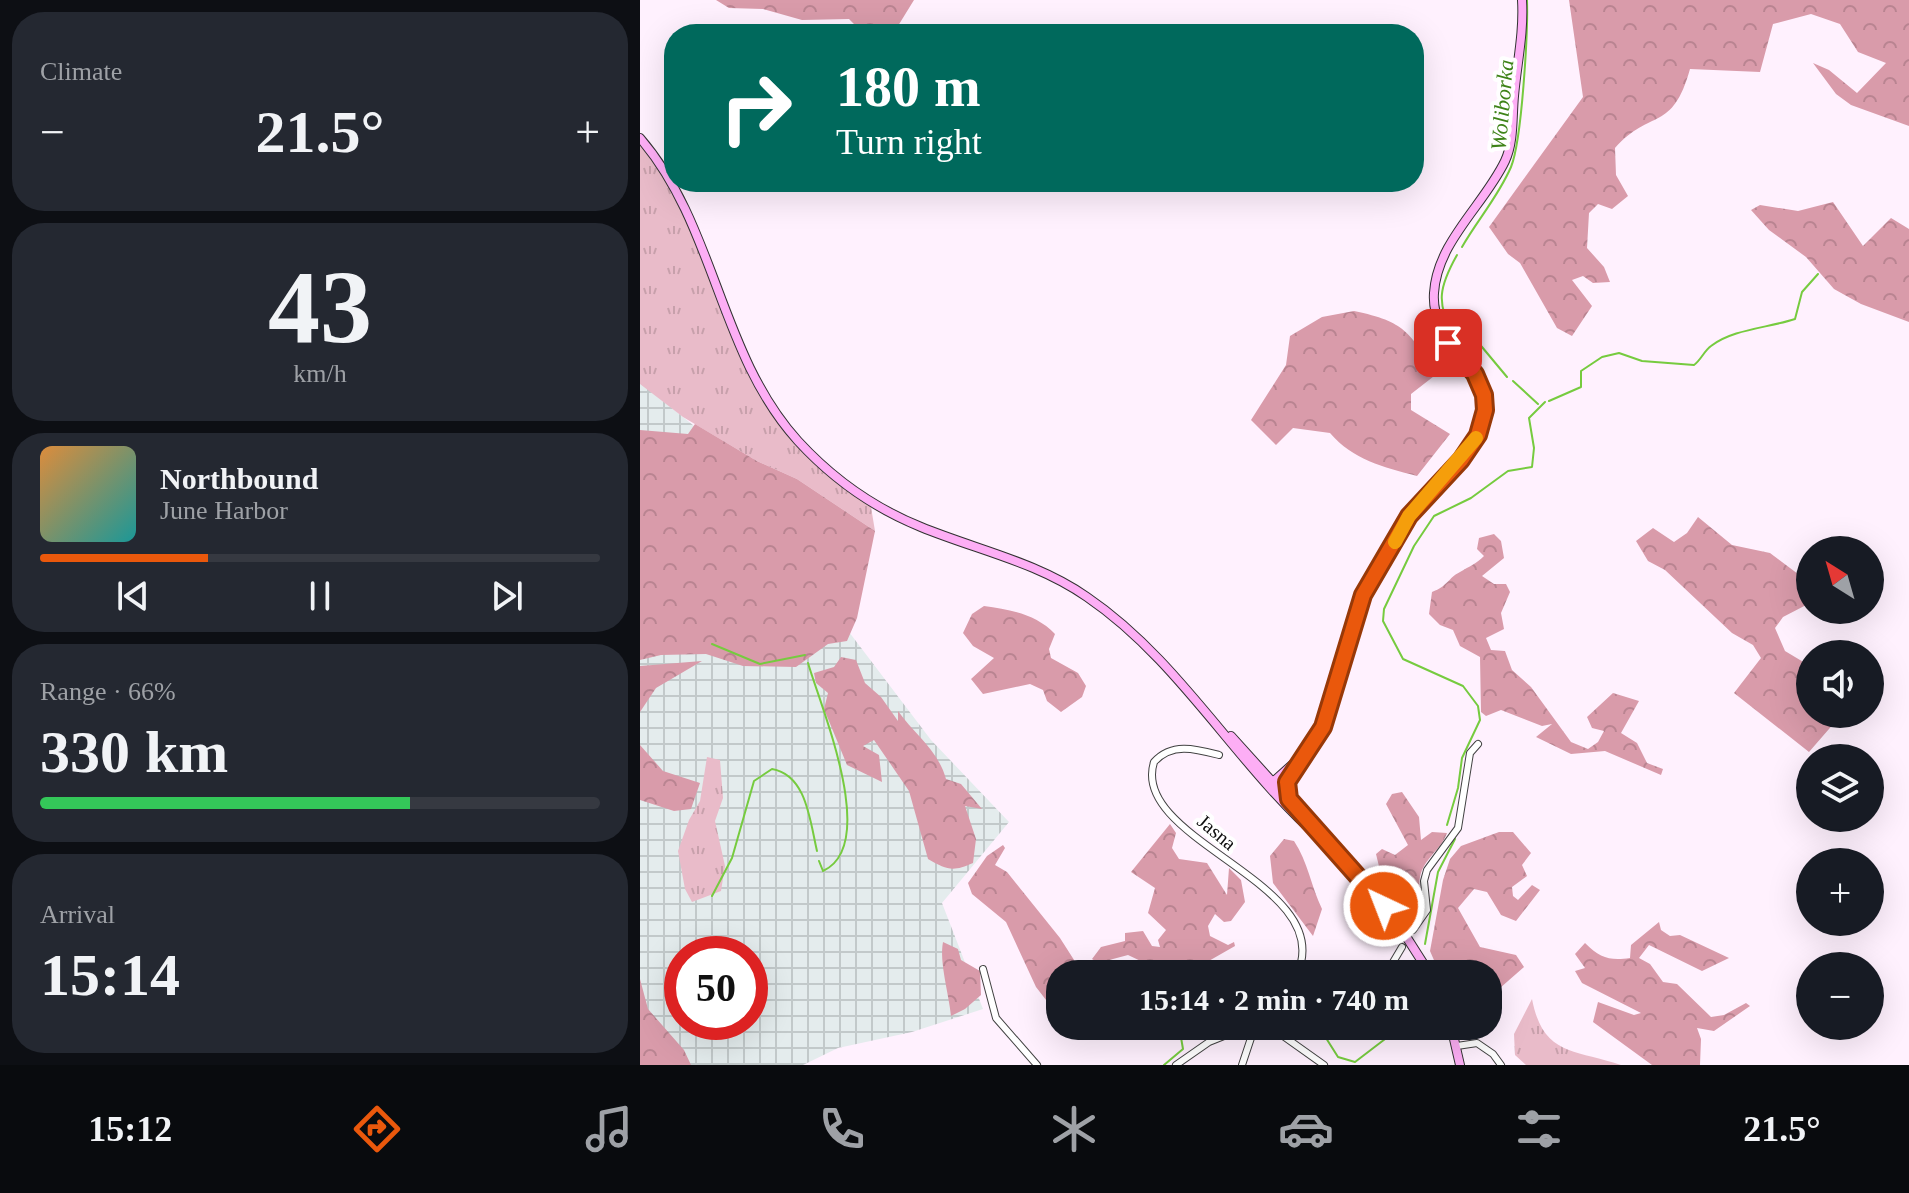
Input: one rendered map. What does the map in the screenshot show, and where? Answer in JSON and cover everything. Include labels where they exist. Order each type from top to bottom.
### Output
[{"type":"main road","points":[[1289,799],[1286,787],[1289,774],[1304,756],[1327,717],[1363,595],[1409,516],[1461,460],[1483,421],[1485,401],[1480,385],[1444,336],[1434,294],[1451,246],[1508,155],[1522,42],[1522,0]]},
{"type":"main road","points":[[640,138],[664,169]]},
{"type":"main road","points":[[676,192],[687,211],[751,373],[783,423],[815,458],[852,489],[893,514],[1026,565],[1079,592],[1136,637],[1204,712],[1270,777],[1322,840]]},
{"type":"main road","points":[[1270,777],[1304,756]]},
{"type":"main road","points":[[1270,777],[1289,774]]},
{"type":"main road","points":[[1270,777],[1276,794],[1395,919],[1421,960]]},
{"type":"main road","points":[[1455,1040],[1460,1065]]},
{"type":"street","points":[[1413,930],[1427,910],[1427,870],[1458,828],[1470,753],[1478,744]]},
{"type":"street","name":"Jasna","points":[[1219,755],[1186,748],[1168,751],[1154,762],[1152,780],[1168,808],[1192,834],[1267,889],[1287,910],[1298,927],[1304,949],[1301,960]]},
{"type":"street","points":[[1394,960],[1402,947]]},
{"type":"street","points":[[983,969],[996,1018],[1037,1065]]},
{"type":"street","points":[[1176,1065],[1216,1040]]},
{"type":"street","points":[[1242,1065],[1250,1040]]},
{"type":"street","points":[[1289,1040],[1324,1065]]},
{"type":"street","points":[[1457,1046],[1477,1043],[1493,1054],[1501,1065]]},
{"type":"shaded area","points":[[640,382],[715,443],[846,628],[931,740],[1009,822],[942,903],[983,1009],[912,1032],[838,1048],[803,1065],[640,1065]]},
{"type":"green space","points":[[716,0],[914,0],[899,24],[854,24],[849,19],[802,20],[763,9],[729,8]]},
{"type":"green space","points":[[1569,0],[1909,0],[1909,126],[1851,105],[1836,94],[1813,63],[1829,70],[1857,93],[1886,63],[1858,52],[1840,24],[1811,14],[1773,24],[1760,72],[1690,69],[1676,103],[1668,112],[1639,128],[1615,148],[1616,175],[1628,196],[1612,209],[1598,204],[1589,213],[1587,248],[1604,267],[1610,282],[1593,283],[1583,276],[1572,280],[1592,306],[1572,336],[1557,328],[1520,263],[1508,254],[1489,227],[1583,97]]},
{"type":"green space","points":[[640,138],[664,171],[664,192],[677,192],[751,373],[805,448],[870,501],[875,531],[797,479],[757,461],[683,417],[640,384]]},
{"type":"green space","points":[[1833,202],[1863,246],[1891,218],[1909,229],[1909,322],[1861,304],[1834,289],[1806,257],[1769,230],[1751,210],[1760,205],[1798,211]]},
{"type":"green space","points":[[1354,311],[1396,325],[1412,338],[1438,373],[1411,394],[1411,410],[1450,434],[1417,476],[1359,456],[1330,433],[1293,428],[1276,445],[1251,420],[1286,365],[1290,336],[1322,317]]},
{"type":"green space","points":[[695,424],[757,461],[797,479],[875,531],[857,618],[847,641],[828,644],[796,667],[743,666],[706,654],[661,655],[640,660],[640,430],[688,434]]},
{"type":"green space","points":[[1698,517],[1732,545],[1770,553],[1796,572],[1796,610],[1783,617],[1775,628],[1785,651],[1796,658],[1796,728],[1830,728],[1816,744],[1799,744],[1734,693],[1761,658],[1753,645],[1732,633],[1665,570],[1648,561],[1636,541],[1653,528],[1674,542],[1687,533]]},
{"type":"green space","points":[[1494,534],[1501,541],[1504,558],[1482,576],[1494,584],[1506,584],[1510,592],[1501,613],[1504,629],[1486,638],[1491,650],[1505,651],[1512,670],[1531,687],[1571,742],[1588,749],[1598,742],[1604,731],[1592,728],[1587,717],[1613,693],[1639,701],[1621,733],[1637,743],[1647,763],[1663,769],[1661,775],[1605,751],[1571,754],[1536,737],[1552,724],[1542,726],[1501,710],[1486,716],[1481,712],[1480,657],[1460,646],[1453,630],[1440,625],[1429,614],[1432,592],[1481,559],[1484,556],[1477,549],[1479,538]]},
{"type":"green space","points":[[984,606],[1013,611],[1048,627],[1055,634],[1049,649],[1051,658],[1078,673],[1086,686],[1082,697],[1061,712],[1047,701],[1043,690],[1030,684],[983,694],[971,679],[994,658],[973,646],[963,633],[972,614]]},
{"type":"green space","points":[[841,657],[856,660],[865,683],[881,697],[898,721],[898,711],[925,743],[938,760],[946,779],[961,784],[982,809],[965,806],[976,839],[973,863],[950,868],[928,859],[909,791],[874,740],[863,746],[879,755],[882,782],[847,765],[824,709],[828,693],[816,683],[814,673],[834,667]]},
{"type":"green space","points":[[702,661],[656,688],[640,712],[640,666]]},
{"type":"green space","points":[[640,745],[663,771],[700,783],[691,809],[674,811],[640,800]]},
{"type":"green space","points":[[707,757],[720,760],[723,798],[715,821],[725,866],[721,891],[692,902],[685,889],[678,851],[689,820],[700,801]]},
{"type":"green space","points":[[1402,792],[1419,817],[1421,840],[1432,832],[1447,833],[1422,870],[1419,884],[1422,902],[1418,911],[1411,916],[1386,895],[1376,854],[1382,849],[1395,855],[1408,845],[1386,804],[1392,794]]},
{"type":"green space","points":[[1170,824],[1176,833],[1172,848],[1179,859],[1207,863],[1227,895],[1229,868],[1241,880],[1245,902],[1231,921],[1224,922],[1215,914],[1208,926],[1210,936],[1228,945],[1234,942],[1235,946],[1210,960],[1139,960],[1128,955],[1109,960],[1092,959],[1101,947],[1125,941],[1125,933],[1143,931],[1152,946],[1160,947],[1158,940],[1166,930],[1148,913],[1155,888],[1131,872]]},
{"type":"green space","points":[[1499,832],[1513,832],[1531,853],[1522,865],[1527,876],[1512,887],[1513,896],[1518,900],[1532,885],[1540,890],[1516,921],[1501,915],[1487,892],[1474,889],[1458,908],[1480,947],[1516,955],[1524,967],[1502,986],[1502,960],[1434,960],[1430,951],[1443,880],[1450,859],[1461,846]]},
{"type":"green space","points":[[1284,839],[1294,841],[1299,849],[1322,909],[1313,936],[1273,883],[1270,856]]},
{"type":"green space","points":[[1003,845],[1005,848],[995,865],[1007,872],[1074,960],[1046,960],[1046,1000],[1036,987],[1006,922],[972,894],[968,883],[987,856]]},
{"type":"green space","points":[[1659,922],[1661,930],[1670,936],[1680,935],[1729,958],[1702,971],[1649,945],[1639,958],[1650,964],[1663,982],[1677,984],[1711,1017],[1724,1015],[1746,1003],[1750,1006],[1714,1031],[1697,1028],[1701,1039],[1700,1065],[1652,1065],[1593,1022],[1598,1002],[1634,1015],[1641,1013],[1582,983],[1575,971],[1585,968],[1575,954],[1585,943],[1606,957],[1630,958],[1631,945]]},
{"type":"green space","points":[[943,942],[958,949],[961,960],[980,971],[981,995],[951,1016],[943,968]]},
{"type":"green space","points":[[640,979],[648,1009],[664,1027],[664,1040],[675,1040],[691,1065],[640,1065]]},
{"type":"green space","points":[[1532,999],[1537,1018],[1553,1041],[1575,1052],[1621,1065],[1526,1065],[1515,1055],[1514,1034]]},
{"type":"waterway","name":"Woliborka","points":[[1462,247],[1500,188],[1515,153],[1524,85],[1527,0]]},
{"type":"waterway","name":"Woliborka","points":[[1457,255],[1443,286],[1442,304],[1448,323],[1453,334],[1467,329],[1507,377]]},
{"type":"waterway","points":[[1549,401],[1581,387],[1581,371],[1602,357],[1619,353],[1642,361],[1694,365],[1720,340],[1795,319],[1802,292],[1818,274]]},
{"type":"waterway","name":"Woliborka","points":[[1513,381],[1538,404]]},
{"type":"waterway","name":"Woliborka","points":[[1447,825],[1458,788],[1462,758],[1480,720],[1478,706],[1463,686],[1403,659],[1383,621],[1384,609],[1414,546],[1434,516],[1471,498],[1508,471],[1532,467],[1534,448],[1529,418],[1545,402]]},
{"type":"waterway","points":[[712,644],[760,664],[805,655]]},
{"type":"waterway","points":[[808,663],[842,774],[847,806],[847,834],[839,856],[823,871],[819,861]]},
{"type":"waterway","points":[[712,896],[732,858],[754,781],[772,769],[784,773],[800,790],[817,851]]},
{"type":"waterway","name":"Woliborka","points":[[1425,944],[1438,872],[1455,839]]},
{"type":"waterway","name":"Woliborka","points":[[1164,1065],[1183,1049],[1181,1040]]},
{"type":"waterway","name":"Woliborka","points":[[1327,1040],[1338,1057],[1355,1062],[1384,1040]]},
{"type":"slow traffic","points":[[1395,542],[1409,516],[1461,460],[1476,438]]},
{"type":"route","points":[[1384,906],[1322,840],[1289,799],[1286,787],[1289,774],[1313,745],[1323,727],[1363,595],[1409,516],[1461,460],[1478,435],[1485,410],[1484,395],[1475,374],[1448,343]]}]
